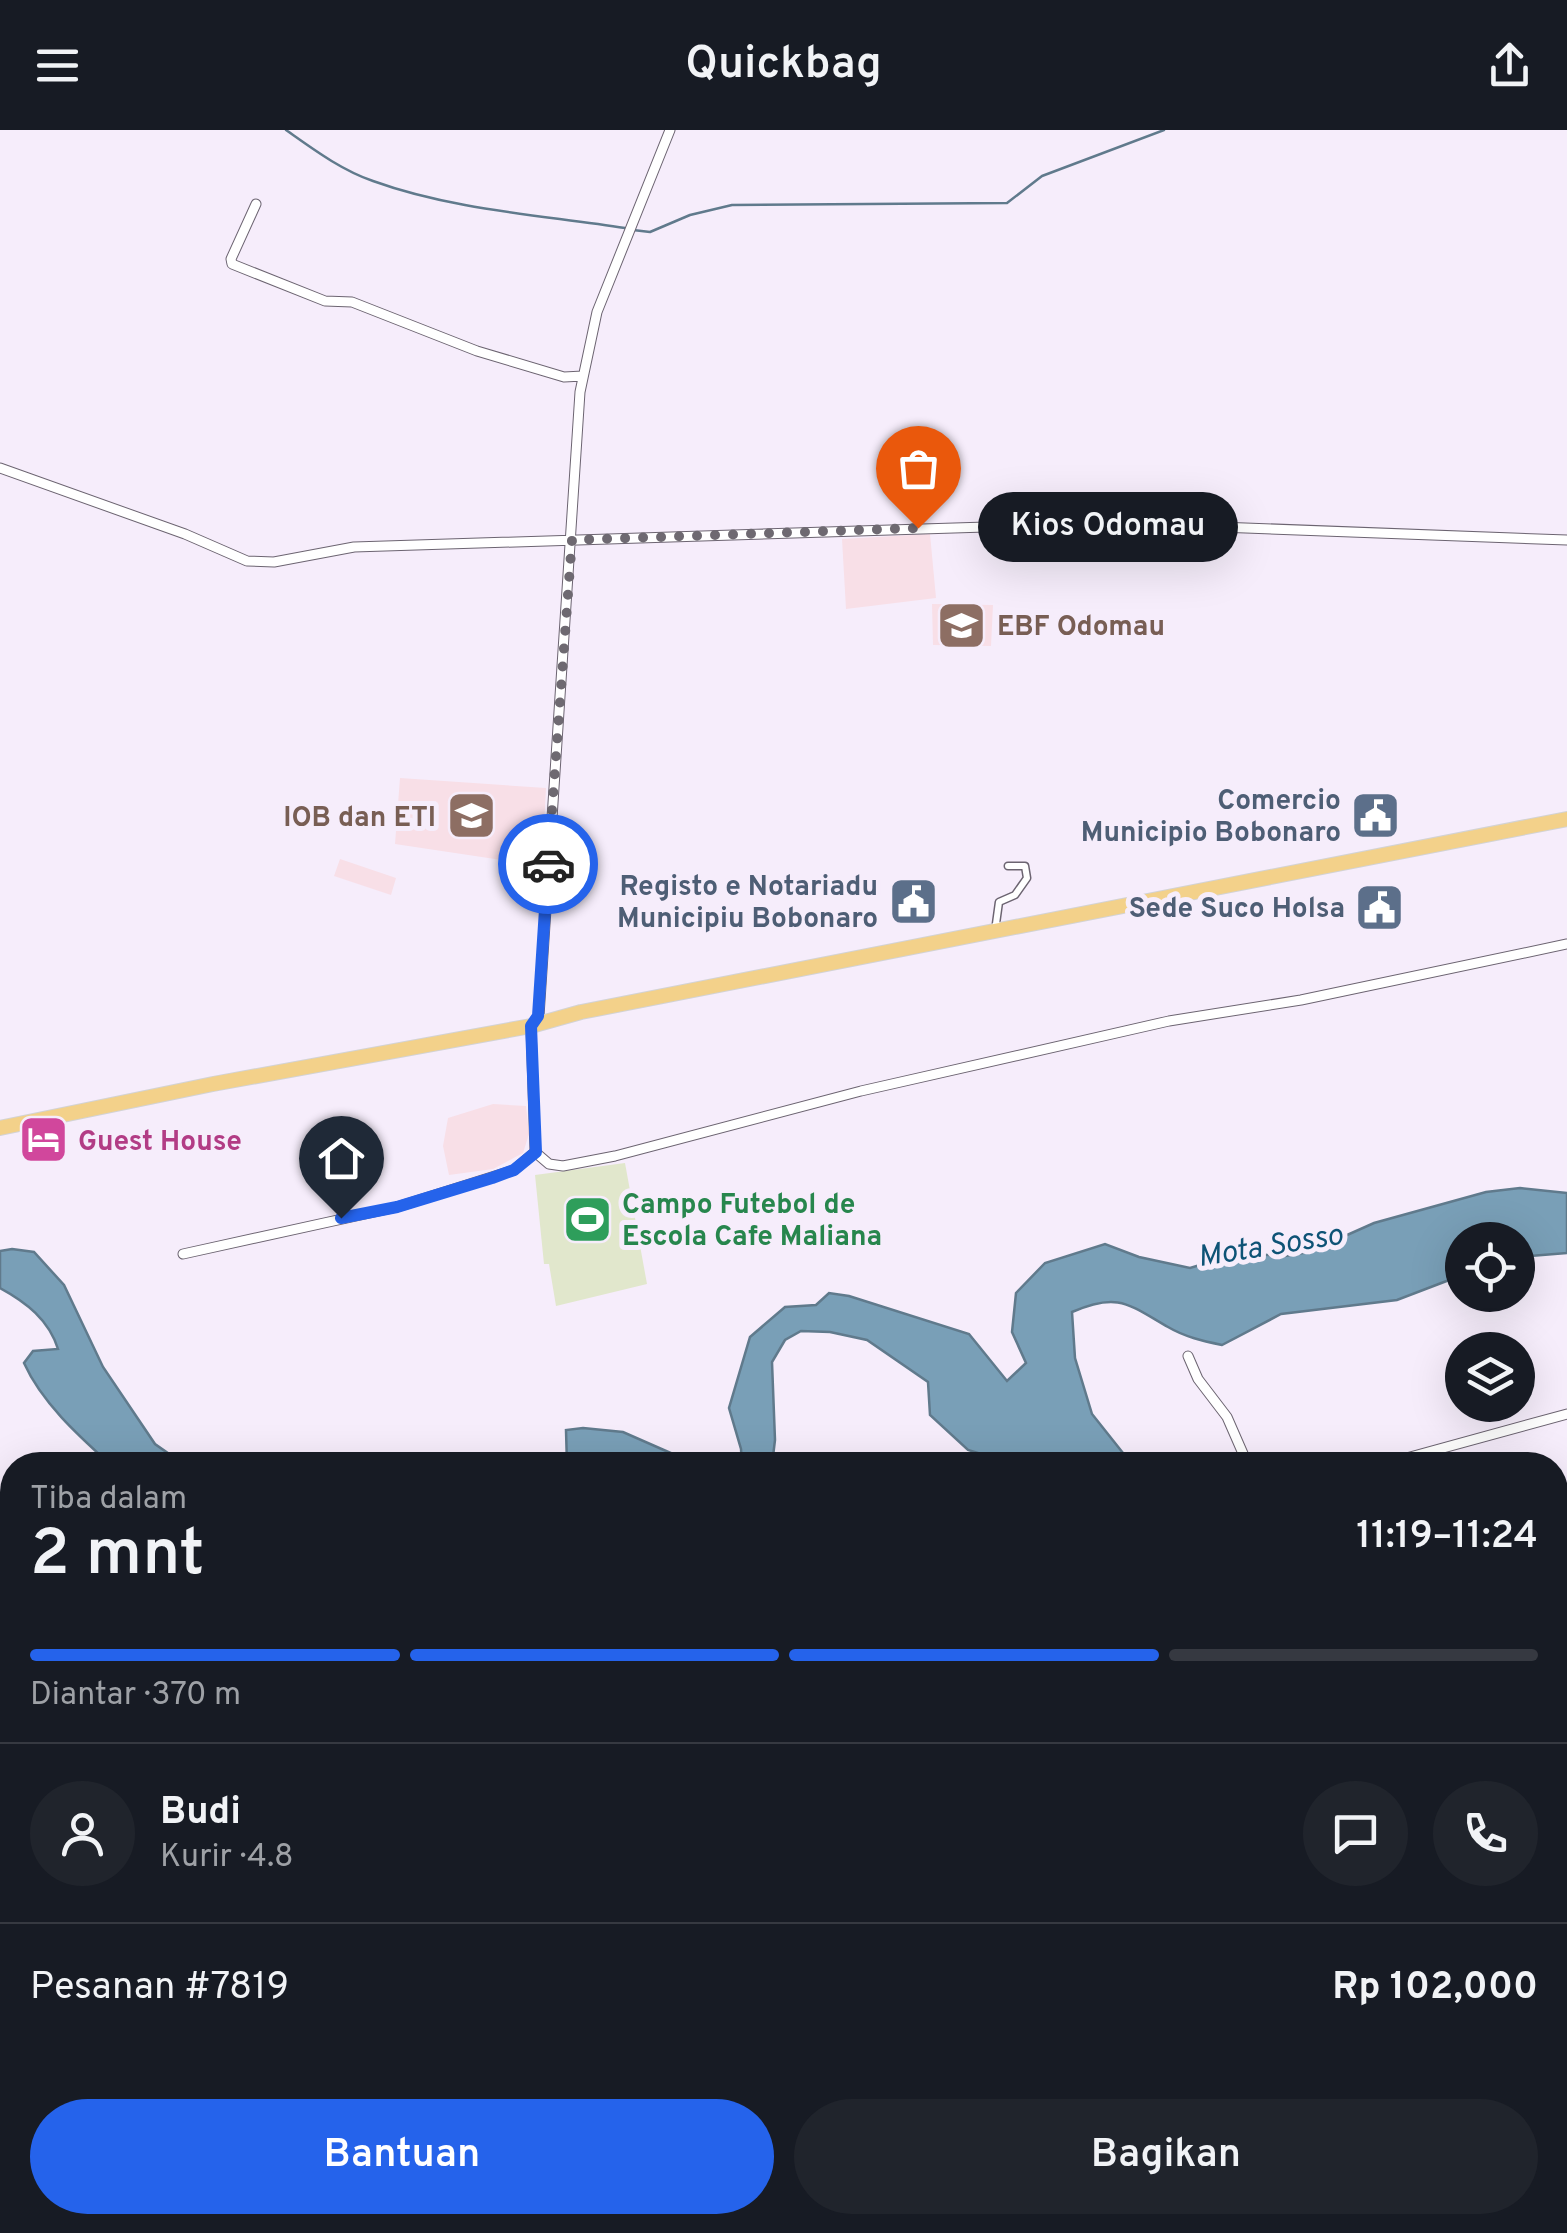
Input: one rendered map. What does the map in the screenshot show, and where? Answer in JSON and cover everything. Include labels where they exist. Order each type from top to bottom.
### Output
[{"type":"main road","points":[[0,1128],[1567,820]]},
{"type":"street","points":[[670,130],[597,312],[583,376],[538,1016],[531,1026],[536,1152],[549,1164],[562,1166],[614,1156],[861,1091],[1169,1022],[1301,1000],[1567,944]]},
{"type":"street","points":[[256,204],[232,264],[325,301],[352,302],[477,351],[564,377],[583,376]]},
{"type":"street","points":[[0,468],[74,492],[258,564],[354,547],[1113,523],[1567,540]]},
{"type":"street","points":[[996,932],[994,920],[999,902],[1015,895],[1027,878],[1024,866],[1008,866]]},
{"type":"street","points":[[183,1254],[397,1207],[514,1170],[536,1152]]},
{"type":"street","points":[[1188,1356],[1198,1380],[1227,1416],[1242,1452]]},
{"type":"street","points":[[1431,1452],[1567,1414]]},
{"type":"shaded area","points":[[930,534],[936,598],[846,609],[842,539]]},
{"type":"shaded area","name":"EBF Odomau","points":[[932,604],[993,605],[991,646],[933,645]]},
{"type":"shaded area","name":"IOB dan ETI","points":[[400,778],[546,788],[542,866],[395,844]]},
{"type":"shaded area","points":[[340,859],[396,878],[391,895],[334,876]]},
{"type":"shaded area","points":[[493,1104],[526,1106],[529,1134],[523,1153],[493,1169],[449,1175],[443,1146],[448,1118]]},
{"type":"green space","name":"Campo Futebol de Escola Cafe Maliana","points":[[625,1163],[647,1284],[556,1306],[549,1264],[544,1264],[535,1175]]},
{"type":"water","points":[[1520,1188],[1567,1193],[1567,1253],[1535,1256],[1535,1222],[1445,1222],[1445,1282],[1397,1300],[1281,1314],[1222,1345],[1181,1333],[1122,1303],[1101,1303],[1072,1312],[1075,1358],[1092,1414],[1122,1452],[968,1450],[930,1415],[928,1382],[867,1340],[801,1331],[785,1340],[772,1362],[774,1452],[741,1452],[729,1408],[750,1337],[785,1307],[816,1305],[829,1293],[969,1334],[1007,1381],[1026,1363],[1012,1332],[1016,1293],[1045,1263],[1105,1244],[1139,1257],[1190,1268],[1240,1253],[1285,1256],[1309,1252],[1374,1223],[1486,1192]]},
{"type":"water","points":[[0,1251],[34,1252],[64,1285],[103,1367],[155,1444],[166,1452],[97,1452],[51,1405],[24,1363],[33,1351],[58,1349],[49,1329],[35,1313],[0,1288]]},
{"type":"water","points":[[566,1430],[623,1432],[668,1452],[567,1452]]},
{"type":"waterway","points":[[286,130],[350,171],[403,191],[466,205],[625,228]]},
{"type":"waterway","points":[[633,230],[650,232],[690,215],[732,205],[1007,203],[1042,176],[1164,130]]},
{"type":"way so far","points":[[548,864],[572,540],[918,528]]},
{"type":"place","name":"Kios Odomau","points":[[918,528]]},
{"type":"place","name":"EBF Odomau","points":[[962,625]]},
{"type":"place","name":"Comercio Municipio Bobonaro","points":[[1376,815]]},
{"type":"place","name":"IOB dan ETI","points":[[471,816]]},
{"type":"place","name":"Registo e Notariadu Municipiu Bobonaro","points":[[913,901]]},
{"type":"place","name":"Sede Suco Holsa","points":[[1380,907]]},
{"type":"place","name":"Guest House","points":[[43,1140]]},
{"type":"place","name":"Campo Futebol de Escola Cafe Maliana","points":[[587,1219]]},
{"type":"route","points":[[341,1218],[397,1207],[492,1178],[514,1170],[536,1152],[531,1026],[538,1016],[548,864]]},
{"type":"water label","name":"Mota Sosso","points":[[1270,1245]]}]
